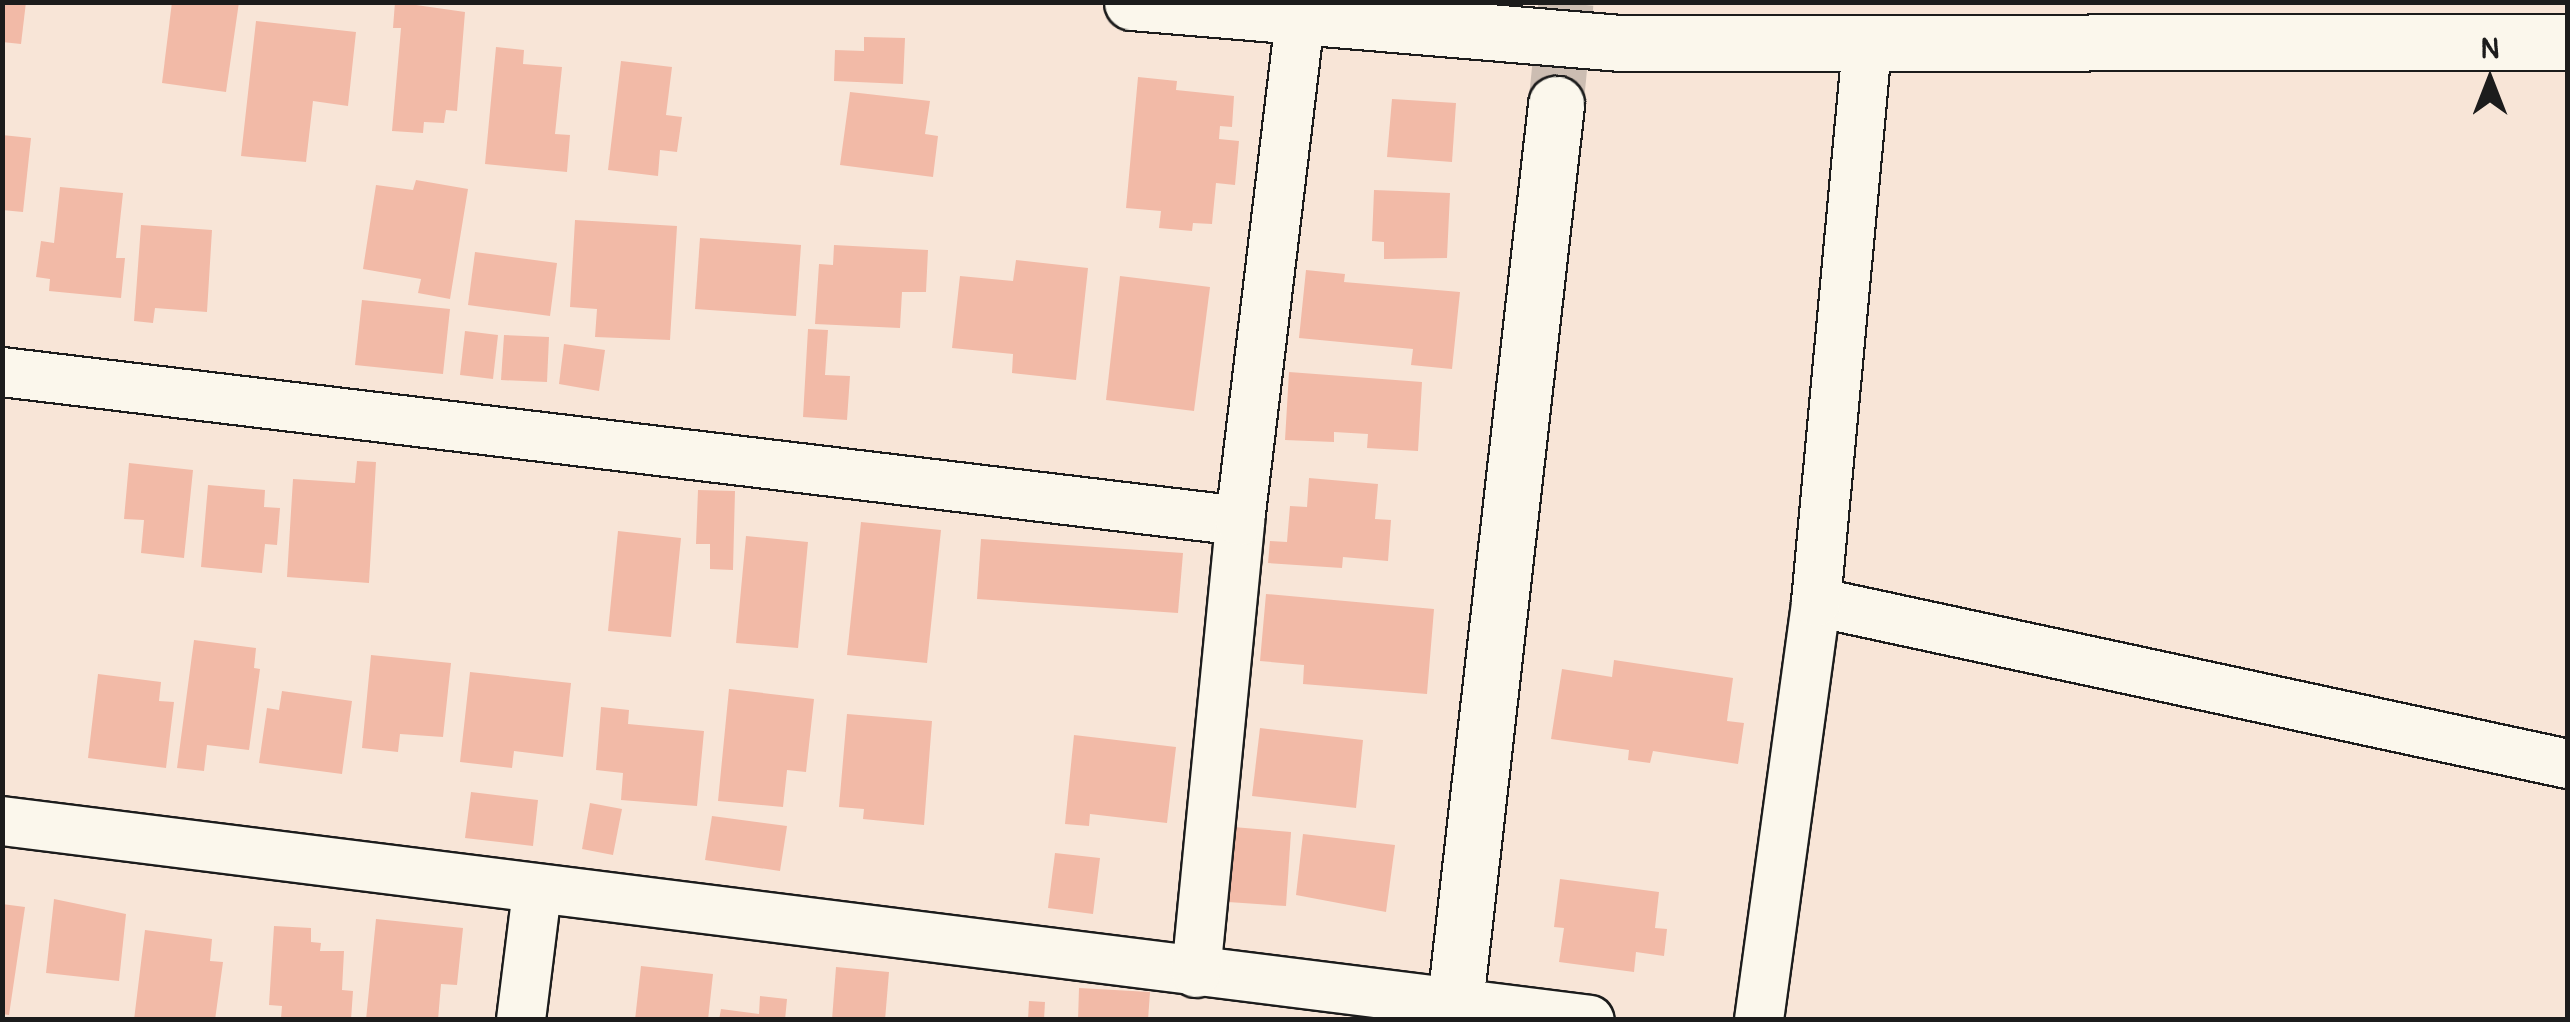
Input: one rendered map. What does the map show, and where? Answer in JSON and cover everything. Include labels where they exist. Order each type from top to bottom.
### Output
[{"type":"street","points":[[1132,2],[1300,20],[1620,44],[2568,42]]},
{"type":"street","points":[[1196,972],[1240,521],[1300,20]]},
{"type":"street","points":[[1760,1020],[1816,602],[1867,46]]},
{"type":"street","points":[[1454,1009],[1556,104]]},
{"type":"street","points":[[2,372],[1240,521]]},
{"type":"street","points":[[1816,602],[2568,764]]},
{"type":"street","points":[[2,821],[536,892],[1196,972],[1454,1009],[1590,1020]]},
{"type":"street","points":[[521,1020],[536,892]]},
{"type":"building","points":[[2,2],[26,2],[21,44],[2,42]]},
{"type":"building","points":[[172,2],[239,2],[226,92],[162,83]]},
{"type":"building","points":[[395,2],[465,12],[457,111],[446,110],[444,123],[424,122],[423,133],[392,131],[401,28],[393,28]]},
{"type":"building","points":[[256,21],[356,32],[348,106],[313,101],[306,162],[241,156]]},
{"type":"building","points":[[864,37],[905,38],[903,84],[834,81],[835,50],[864,51]]},
{"type":"building","points":[[496,47],[524,50],[523,64],[562,67],[555,134],[570,135],[567,172],[485,164]]},
{"type":"building","points":[[621,61],[672,67],[666,115],[682,117],[677,152],[660,150],[658,176],[608,170]]},
{"type":"building","points":[[1138,77],[1177,81],[1176,90],[1234,96],[1232,127],[1220,126],[1219,139],[1239,141],[1235,185],[1216,183],[1212,224],[1193,223],[1192,231],[1159,228],[1161,211],[1126,208]]},
{"type":"building","points":[[850,92],[930,101],[925,134],[938,136],[933,177],[840,165]]},
{"type":"building","points":[[1392,99],[1456,103],[1452,162],[1387,157]]},
{"type":"building","points":[[2,135],[31,138],[23,212],[2,210]]},
{"type":"building","points":[[416,180],[468,189],[450,299],[418,293],[421,279],[363,269],[376,185],[413,190]]},
{"type":"building","points":[[60,187],[123,193],[116,258],[125,258],[121,298],[49,291],[50,279],[36,277],[41,241],[54,243]]},
{"type":"building","points":[[1374,190],[1450,193],[1447,258],[1384,259],[1384,242],[1372,241]]},
{"type":"building","points":[[575,220],[677,226],[670,340],[595,337],[597,309],[570,307]]},
{"type":"building","points":[[141,225],[212,230],[207,312],[155,308],[153,323],[134,321]]},
{"type":"building","points":[[700,238],[801,245],[796,316],[695,309]]},
{"type":"building","points":[[834,245],[928,250],[926,292],[902,292],[900,328],[815,324],[819,264],[833,265]]},
{"type":"building","points":[[475,252],[557,263],[550,316],[468,305]]},
{"type":"building","points":[[1016,260],[1088,268],[1076,380],[1012,373],[1013,354],[952,348],[960,276],[1013,281]]},
{"type":"building","points":[[1306,270],[1345,274],[1344,282],[1460,292],[1452,369],[1411,365],[1413,349],[1299,338]]},
{"type":"building","points":[[1120,276],[1210,287],[1194,411],[1106,400]]},
{"type":"building","points":[[362,300],[450,309],[443,374],[355,365]]},
{"type":"building","points":[[808,329],[828,330],[825,375],[850,376],[847,420],[803,417]]},
{"type":"building","points":[[465,331],[498,335],[493,379],[460,375]]},
{"type":"building","points":[[504,335],[549,337],[547,382],[501,380]]},
{"type":"building","points":[[564,344],[605,350],[599,391],[559,384]]},
{"type":"building","points":[[1289,372],[1422,382],[1418,451],[1367,448],[1368,434],[1334,432],[1334,442],[1285,440]]},
{"type":"building","points":[[357,461],[376,462],[369,583],[287,577],[293,479],[355,483]]},
{"type":"building","points":[[129,463],[193,470],[184,558],[141,553],[144,520],[124,519]]},
{"type":"building","points":[[1309,478],[1378,484],[1375,519],[1391,520],[1388,561],[1343,557],[1342,568],[1268,563],[1270,541],[1287,542],[1290,506],[1307,507]]},
{"type":"building","points":[[208,485],[265,490],[264,507],[280,508],[277,545],[265,544],[262,573],[201,567]]},
{"type":"building","points":[[698,490],[735,491],[733,570],[710,569],[710,544],[696,544]]},
{"type":"building","points":[[861,522],[941,530],[927,663],[847,655]]},
{"type":"building","points":[[618,531],[681,538],[671,637],[608,631]]},
{"type":"building","points":[[746,536],[808,542],[798,648],[736,643]]},
{"type":"building","points":[[981,539],[1183,553],[1178,613],[977,599]]},
{"type":"building","points":[[1266,594],[1434,609],[1427,694],[1303,684],[1304,665],[1260,661]]},
{"type":"building","points":[[194,640],[256,648],[254,668],[260,669],[249,750],[207,745],[204,771],[177,768]]},
{"type":"building","points":[[371,655],[451,663],[443,737],[400,734],[398,752],[362,748]]},
{"type":"building","points":[[1614,660],[1733,678],[1727,721],[1744,723],[1738,764],[1653,751],[1650,763],[1628,760],[1629,750],[1551,739],[1562,669],[1612,677]]},
{"type":"building","points":[[470,672],[571,683],[563,757],[514,751],[512,768],[460,762]]},
{"type":"building","points":[[98,674],[161,682],[159,701],[174,702],[166,768],[88,758]]},
{"type":"building","points":[[729,689],[814,699],[806,772],[787,770],[783,807],[718,801]]},
{"type":"building","points":[[282,691],[352,701],[342,774],[259,763],[267,708],[279,710]]},
{"type":"building","points":[[601,707],[629,710],[628,724],[704,731],[697,806],[621,800],[623,773],[596,770]]},
{"type":"building","points":[[847,714],[932,721],[924,825],[863,819],[864,809],[839,807]]},
{"type":"building","points":[[1260,728],[1363,740],[1356,808],[1252,796]]},
{"type":"building","points":[[1074,735],[1176,747],[1167,823],[1090,814],[1089,826],[1065,824]]},
{"type":"building","points":[[471,792],[538,800],[533,846],[465,838]]},
{"type":"building","points":[[590,803],[622,809],[613,855],[582,849]]},
{"type":"building","points":[[712,816],[787,826],[780,871],[705,860]]},
{"type":"building","points":[[1233,827],[1291,832],[1286,906],[1228,902]]},
{"type":"building","points":[[1303,834],[1395,845],[1386,912],[1296,895]]},
{"type":"building","points":[[1055,853],[1100,858],[1093,914],[1048,908]]},
{"type":"building","points":[[1560,879],[1659,892],[1655,928],[1667,929],[1664,956],[1636,952],[1634,972],[1559,962],[1564,928],[1554,927]]},
{"type":"building","points":[[54,899],[126,914],[119,981],[46,973]]},
{"type":"building","points":[[2,904],[25,907],[9,1015],[2,1014]]},
{"type":"building","points":[[376,919],[463,928],[457,985],[441,984],[438,1020],[366,1020]]},
{"type":"building","points":[[274,926],[311,928],[311,942],[321,943],[320,951],[344,951],[342,990],[353,991],[351,1020],[281,1018],[282,1006],[269,1005]]},
{"type":"building","points":[[145,930],[212,939],[210,961],[223,962],[215,1020],[134,1020]]},
{"type":"building","points":[[641,966],[713,974],[708,1020],[635,1020]]},
{"type":"building","points":[[836,967],[889,972],[885,1020],[832,1020]]},
{"type":"building","points":[[1079,988],[1150,992],[1148,1020],[1078,1020]]},
{"type":"building","points":[[760,996],[787,999],[785,1020],[719,1020],[721,1009],[759,1014]]},
{"type":"building","points":[[1029,1001],[1045,1002],[1044,1020],[1028,1020]]},
{"type":"tunnel","points":[[1556,104],[1566,2]]}]
